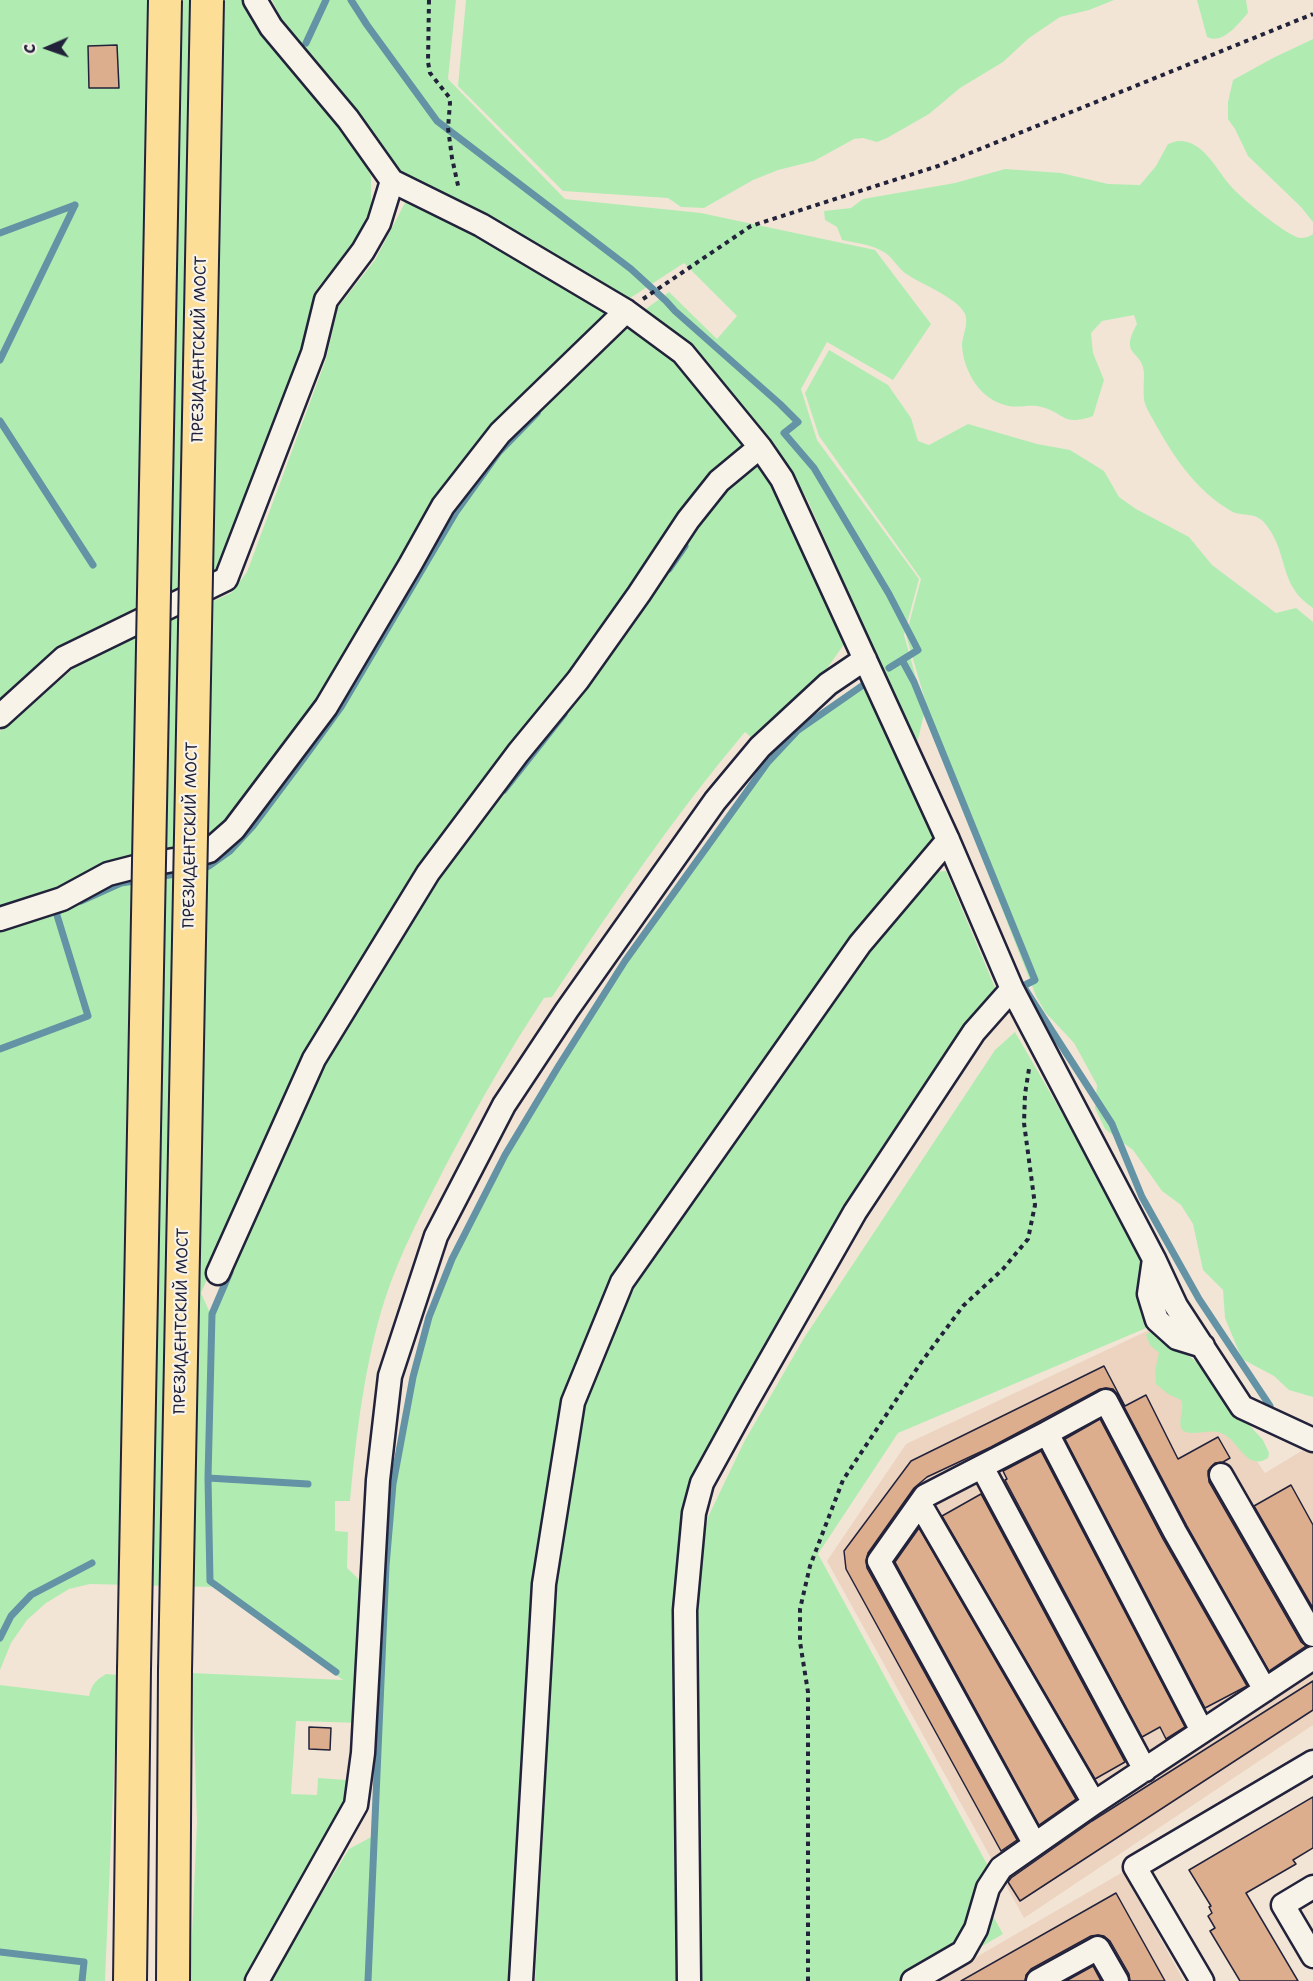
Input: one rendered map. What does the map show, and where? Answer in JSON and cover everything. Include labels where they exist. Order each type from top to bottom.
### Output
[{"type":"highway","points":[[130,1981],[165,0]]},
{"type":"highway","name":"ПРЕЗИДЕНТСКИЙ МОСТ","points":[[173,1981],[175,1670],[207,0]]},
{"type":"lane","points":[[255,0],[271,27],[348,119],[392,181],[466,217],[626,311],[683,353],[760,447],[782,479],[948,840],[1012,989],[1154,1259],[1176,1306],[1242,1407],[1313,1440]]},
{"type":"lane","points":[[0,716],[64,658],[226,579],[313,353],[326,300],[363,251],[379,223],[392,181]]},
{"type":"lane","points":[[0,920],[62,899],[108,874],[209,851],[234,829],[326,707],[443,506],[500,433],[626,311]]},
{"type":"lane","points":[[218,1274],[314,1059],[428,873],[518,753],[578,680],[688,520],[719,481],[760,447]]},
{"type":"lane","points":[[257,1981],[356,1805],[363,1753],[378,1480],[390,1376],[436,1236],[504,1105],[567,1010],[715,801],[760,747],[828,684],[865,659]]},
{"type":"lane","points":[[521,1981],[544,1584],[573,1402],[622,1282],[860,944],[948,840]]},
{"type":"lane","points":[[689,1981],[686,1610],[694,1513],[702,1482],[855,1212],[974,1032],[1012,989]]},
{"type":"lane","points":[[1034,1843],[879,1561],[925,1496],[1106,1401],[1175,1532],[1265,1690]]},
{"type":"lane","points":[[1047,1433],[1202,1731]]},
{"type":"lane","points":[[982,1467],[1145,1770]]},
{"type":"lane","points":[[1221,1474],[1313,1635]]},
{"type":"lane","points":[[920,1504],[1094,1803]]},
{"type":"lane","points":[[913,1981],[963,1952],[976,1929],[988,1888],[1001,1868],[1034,1843],[1313,1658]]},
{"type":"lane","points":[[1202,1981],[1135,1867],[1313,1762]]},
{"type":"lane","points":[[1313,1887],[1283,1905],[1313,1956]]},
{"type":"lane","points":[[1038,1981],[1098,1948],[1117,1981]]},
{"type":"path","points":[[429,0],[428,62],[430,74],[449,97],[448,128],[452,158],[466,217]]},
{"type":"path","points":[[626,311],[751,226],[938,166],[1313,14]]},
{"type":"path","points":[[808,1981],[808,1692],[800,1642],[800,1609],[810,1566],[843,1480],[920,1364],[963,1306],[1003,1269],[1028,1239],[1035,1205],[1024,1123],[1025,1094],[1035,1033]]},
{"type":"shaded area","points":[[1162,1324],[1265,1473],[1313,1444],[1313,1725],[1024,1918],[827,1561],[906,1444]]},
{"type":"shaded area","points":[[1123,1872],[1184,1981],[935,1981]]},
{"type":"green space","points":[[0,0],[243,0],[271,42],[357,147],[371,176],[371,207],[357,238],[316,290],[307,332],[236,531],[216,573],[61,648],[0,700]]},
{"type":"green space","points":[[272,0],[456,0],[448,79],[565,199],[701,213],[875,250],[931,324],[893,380],[827,342],[801,389],[817,440],[919,579],[904,635],[925,710],[916,748],[808,501],[774,443],[720,379],[682,342],[639,314],[669,292],[717,339],[737,316],[684,263],[624,302],[402,177],[385,148],[285,27]]},
{"type":"green space","points":[[466,0],[1114,0],[1089,10],[1060,17],[1029,38],[1003,62],[960,88],[929,114],[887,138],[877,142],[863,138],[854,139],[814,161],[778,170],[753,180],[704,208],[681,207],[668,198],[563,191],[458,86]]},
{"type":"green space","points":[[1197,0],[1246,0],[1248,13],[1230,32],[1213,39],[1207,37]]},
{"type":"green space","points":[[1313,39],[1313,222],[1301,207],[1248,156],[1228,119],[1228,102],[1233,80]]},
{"type":"green space","points":[[1177,141],[1194,144],[1201,149],[1234,190],[1263,215],[1294,236],[1300,238],[1313,234],[1313,608],[1294,590],[1279,548],[1263,521],[1254,516],[1231,511],[1208,494],[1179,462],[1163,438],[1144,400],[1143,365],[1131,348],[1132,335],[1137,324],[1134,315],[1102,321],[1091,333],[1093,353],[1104,380],[1093,416],[1070,420],[1041,407],[1009,406],[999,403],[982,392],[970,376],[966,366],[962,346],[966,318],[961,308],[946,296],[905,273],[882,251],[867,245],[842,240],[837,227],[825,220],[824,211],[851,208],[863,199],[955,183],[1005,169],[1061,173],[1108,184],[1140,185],[1156,166],[1168,144]]},
{"type":"green space","points":[[408,197],[458,221],[609,314],[544,375],[321,697],[221,828],[202,841],[184,848],[114,861],[91,870],[59,889],[0,910],[0,731],[81,662],[231,593],[247,572],[326,359],[338,307],[375,260]]},
{"type":"green space","points":[[626,326],[675,360],[742,435],[743,448],[698,497],[582,661],[469,804],[373,943],[304,1058],[201,1293],[210,1313],[319,1065],[387,950],[459,845],[590,679],[683,546],[681,544],[720,493],[749,465],[767,466],[847,640],[826,670],[752,738],[745,732],[669,829],[552,997],[544,998],[531,1018],[480,1102],[420,1216],[398,1265],[378,1323],[362,1399],[350,1501],[335,1501],[335,1531],[348,1532],[347,1568],[366,1586],[362,1723],[296,1721],[291,1794],[317,1795],[318,1778],[347,1780],[346,1812],[249,1981],[190,1981],[197,1822],[192,1673],[343,1680],[213,1587],[90,1584],[69,1589],[46,1603],[27,1620],[11,1643],[0,1670],[0,930],[72,905],[121,882],[193,870],[208,865],[229,850],[276,794],[340,707],[455,511],[498,452],[559,390],[555,386],[614,328],[620,331]]},
{"type":"green space","points":[[829,350],[888,385],[911,418],[918,441],[929,445],[968,424],[1037,444],[1070,450],[1104,471],[1119,497],[1136,509],[1189,537],[1212,565],[1276,613],[1296,608],[1313,622],[1313,1397],[1289,1390],[1274,1376],[1242,1359],[1225,1318],[1223,1290],[1203,1270],[1193,1224],[1181,1205],[1162,1191],[1133,1150],[1105,1129],[1095,1108],[1097,1085],[1074,1043],[1045,1012],[1036,996],[939,748],[906,635],[921,579],[819,436],[805,393]]},
{"type":"green space","points":[[865,685],[934,840],[622,1268],[562,1419],[516,1981],[268,1981],[349,1849],[375,1835],[384,1614],[395,1485],[415,1377],[431,1318],[454,1259],[507,1157],[560,1067],[626,964],[725,824],[770,763],[799,732]]},
{"type":"green space","points":[[946,871],[996,990],[916,1098],[807,1275],[724,1419],[704,1461],[686,1515],[680,1981],[535,1981],[555,1609],[568,1485],[580,1415],[614,1329],[640,1277],[889,923],[932,872]]},
{"type":"green space","points":[[1015,1032],[1063,1115],[1072,1119],[1081,1136],[1078,1142],[1177,1315],[898,1433],[818,1554],[988,1866],[978,1889],[1003,1934],[922,1981],[698,1981],[696,1636],[699,1567],[708,1517],[744,1442],[804,1338],[995,1050]]},
{"type":"green space","points":[[1150,1332],[1160,1333],[1204,1368],[1239,1414],[1263,1440],[1269,1453],[1268,1458],[1254,1461],[1248,1458],[1228,1437],[1218,1432],[1192,1433],[1182,1430],[1181,1400],[1168,1394],[1156,1384],[1155,1371],[1159,1353],[1150,1345],[1146,1335]]},
{"type":"green space","points":[[106,1674],[118,1675],[105,1981],[0,1981],[0,1685],[89,1696],[95,1683]]},
{"type":"building","points":[[117,45],[119,88],[89,88],[88,46]]},
{"type":"building","points":[[1104,1366],[1125,1406],[1146,1395],[1178,1459],[1218,1437],[1230,1458],[1215,1463],[1210,1468],[1209,1482],[1301,1642],[1306,1646],[1269,1671],[1113,1389],[1100,1389],[991,1447],[927,1477],[914,1488],[868,1553],[867,1568],[1017,1840],[1001,1851],[846,1569],[844,1551],[911,1461]]},
{"type":"building","points":[[1100,1419],[1163,1539],[1247,1686],[1205,1708],[1065,1439]]},
{"type":"building","points":[[1041,1451],[1185,1727],[1166,1739],[1160,1727],[1142,1737],[1005,1480],[1007,1479],[1003,1471]]},
{"type":"building","points":[[1291,1485],[1313,1525],[1313,1608],[1254,1506]]},
{"type":"building","points":[[981,1494],[1125,1762],[1095,1779],[942,1516]]},
{"type":"building","points":[[919,1528],[1076,1799],[1039,1825],[895,1562]]},
{"type":"building","points":[[1313,1681],[1313,1710],[1020,1901],[1008,1882],[1011,1878],[1092,1821]]},
{"type":"building","points":[[309,1727],[331,1728],[330,1750],[309,1749]]},
{"type":"building","points":[[1313,1797],[1313,1848],[1293,1860],[1296,1864],[1246,1893],[1298,1981],[1240,1981],[1210,1931],[1215,1928],[1208,1916],[1212,1913],[1209,1907],[1211,1906],[1189,1870]]},
{"type":"building","points":[[1116,1893],[1165,1981],[1130,1981],[1129,1974],[1110,1941],[1098,1935],[1091,1936],[1031,1969],[1025,1981],[961,1981]]},
{"type":"building","points":[[1093,1966],[1101,1981],[1066,1981]]},
{"type":"waterway","points":[[306,43],[326,0]]},
{"type":"waterway","points":[[351,0],[437,121],[631,269],[798,422],[784,433],[814,468],[889,594],[918,650],[889,668]]},
{"type":"waterway","points":[[0,233],[75,205]]},
{"type":"waterway","points":[[0,360],[75,205]]},
{"type":"waterway","points":[[198,869],[209,866],[230,851],[253,826],[304,758],[341,707],[456,512],[499,452],[537,413]]},
{"type":"waterway","points":[[0,421],[93,565]]},
{"type":"waterway","points":[[669,569],[685,546]]},
{"type":"waterway","points":[[902,660],[914,682],[1035,980],[1023,986],[1112,1124],[1142,1197],[1199,1299],[1270,1406]]},
{"type":"waterway","points":[[368,1981],[386,1566],[393,1484],[413,1377],[429,1317],[452,1259],[505,1155],[625,961],[768,762],[797,731],[866,683]]},
{"type":"waterway","points":[[504,790],[564,714]]},
{"type":"waterway","points":[[157,877],[182,873]]},
{"type":"waterway","points":[[81,901],[121,883],[140,880]]},
{"type":"waterway","points":[[0,1049],[88,1016],[56,912],[62,909]]},
{"type":"waterway","points":[[230,1272],[212,1314],[208,1478],[210,1581],[336,1672]]},
{"type":"waterway","points":[[208,1478],[308,1484]]},
{"type":"waterway","points":[[0,1638],[11,1616],[31,1595],[92,1563]]},
{"type":"waterway","points":[[0,1952],[84,1962],[82,1981]]}]
